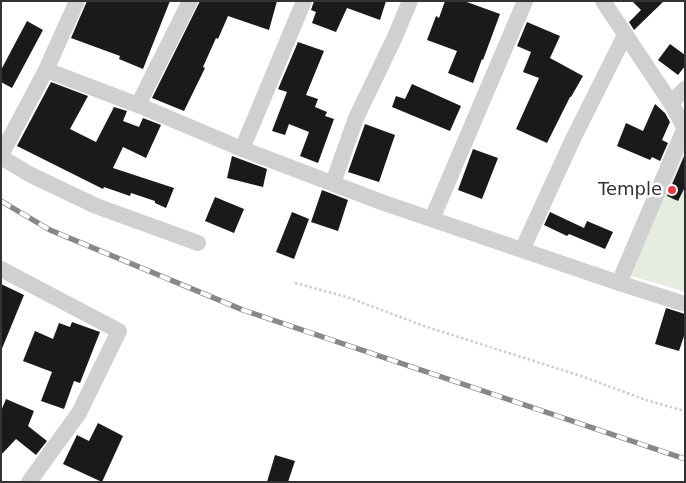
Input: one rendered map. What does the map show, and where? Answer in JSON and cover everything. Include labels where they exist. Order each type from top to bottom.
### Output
[{"type":"street","points":[[77,1],[46,70],[1,156],[29,174],[96,206],[198,243]]},
{"type":"street","points":[[138,105],[190,1]]},
{"type":"street","points":[[242,149],[304,1]]},
{"type":"street","points":[[332,183],[356,118],[410,1]]},
{"type":"street","points":[[432,219],[525,1]]},
{"type":"street","points":[[603,1],[672,104],[684,126],[683,135],[619,283]]},
{"type":"street","points":[[522,250],[573,138],[625,35]]},
{"type":"street","points":[[46,70],[138,105],[242,149],[384,203],[685,304]]},
{"type":"street","points":[[672,104],[685,89]]},
{"type":"street","points":[[1,269],[119,331],[79,413],[29,482]]},
{"type":"path","points":[[295,283],[350,298],[424,326],[581,376],[656,403],[685,410]]},
{"type":"shaded area","points":[[674,134],[685,141],[685,292],[615,271]]},
{"type":"building","points":[[87,1],[170,1],[143,69],[119,59],[120,56],[71,38]]},
{"type":"building","points":[[200,1],[277,1],[269,30],[228,16],[218,39],[216,38],[203,67],[205,68],[184,111],[152,98]]},
{"type":"building","points":[[314,1],[386,1],[380,20],[347,8],[336,32],[312,23],[316,12],[311,10]]},
{"type":"building","points":[[445,1],[464,1],[500,14],[473,83],[448,73],[457,51],[427,40],[436,16],[439,18]]},
{"type":"building","points":[[632,1],[664,1],[634,30],[629,22],[641,10]]},
{"type":"building","points":[[27,21],[43,30],[12,88],[1,82],[1,70]]},
{"type":"building","points":[[527,22],[560,36],[550,58],[583,76],[570,97],[547,143],[516,129],[539,78],[523,72],[531,52],[517,46]]},
{"type":"building","points":[[298,42],[324,51],[306,95],[318,99],[315,107],[327,112],[325,116],[334,119],[318,163],[300,156],[309,132],[289,124],[285,135],[272,131],[287,92],[278,89]]},
{"type":"building","points":[[670,44],[685,55],[685,66],[678,75],[658,60]]},
{"type":"building","points":[[51,82],[88,96],[70,129],[96,142],[114,107],[127,111],[123,121],[139,127],[143,118],[161,125],[146,158],[123,147],[113,168],[174,188],[166,208],[155,203],[155,201],[131,193],[130,196],[104,187],[103,189],[17,146]]},
{"type":"building","points":[[412,84],[461,106],[450,131],[392,107],[396,96],[405,99]]},
{"type":"building","points":[[655,104],[665,113],[670,122],[662,140],[668,143],[660,161],[652,157],[650,160],[617,146],[626,123],[643,131]]},
{"type":"building","points":[[365,124],[395,135],[379,182],[348,172]]},
{"type":"building","points":[[473,149],[498,158],[482,199],[458,190]]},
{"type":"building","points":[[685,154],[685,187],[678,201],[667,196]]},
{"type":"building","points":[[232,156],[267,169],[263,187],[227,178]]},
{"type":"building","points":[[322,190],[348,200],[338,231],[311,222]]},
{"type":"building","points":[[215,197],[244,209],[234,233],[205,221]]},
{"type":"building","points":[[292,212],[309,219],[294,259],[276,252]]},
{"type":"building","points":[[550,212],[584,228],[587,221],[613,232],[605,249],[569,234],[567,236],[544,225]]},
{"type":"building","points":[[1,284],[24,295],[1,351]]},
{"type":"building","points":[[666,308],[685,314],[685,333],[679,351],[655,344]]},
{"type":"building","points":[[72,322],[100,332],[80,383],[74,381],[64,409],[41,401],[52,372],[23,361],[35,331],[53,339],[59,323],[70,327]]},
{"type":"building","points":[[6,399],[34,411],[28,426],[47,441],[36,455],[16,439],[1,455],[1,411]]},
{"type":"building","points":[[98,423],[123,436],[102,482],[63,464],[77,435],[89,441]]},
{"type":"building","points":[[275,455],[295,461],[288,482],[267,482]]},
{"type":"railway","points":[[1,201],[50,230],[243,310],[685,459]]},
{"type":"place","name":"Temple","points":[[672,190]]}]
